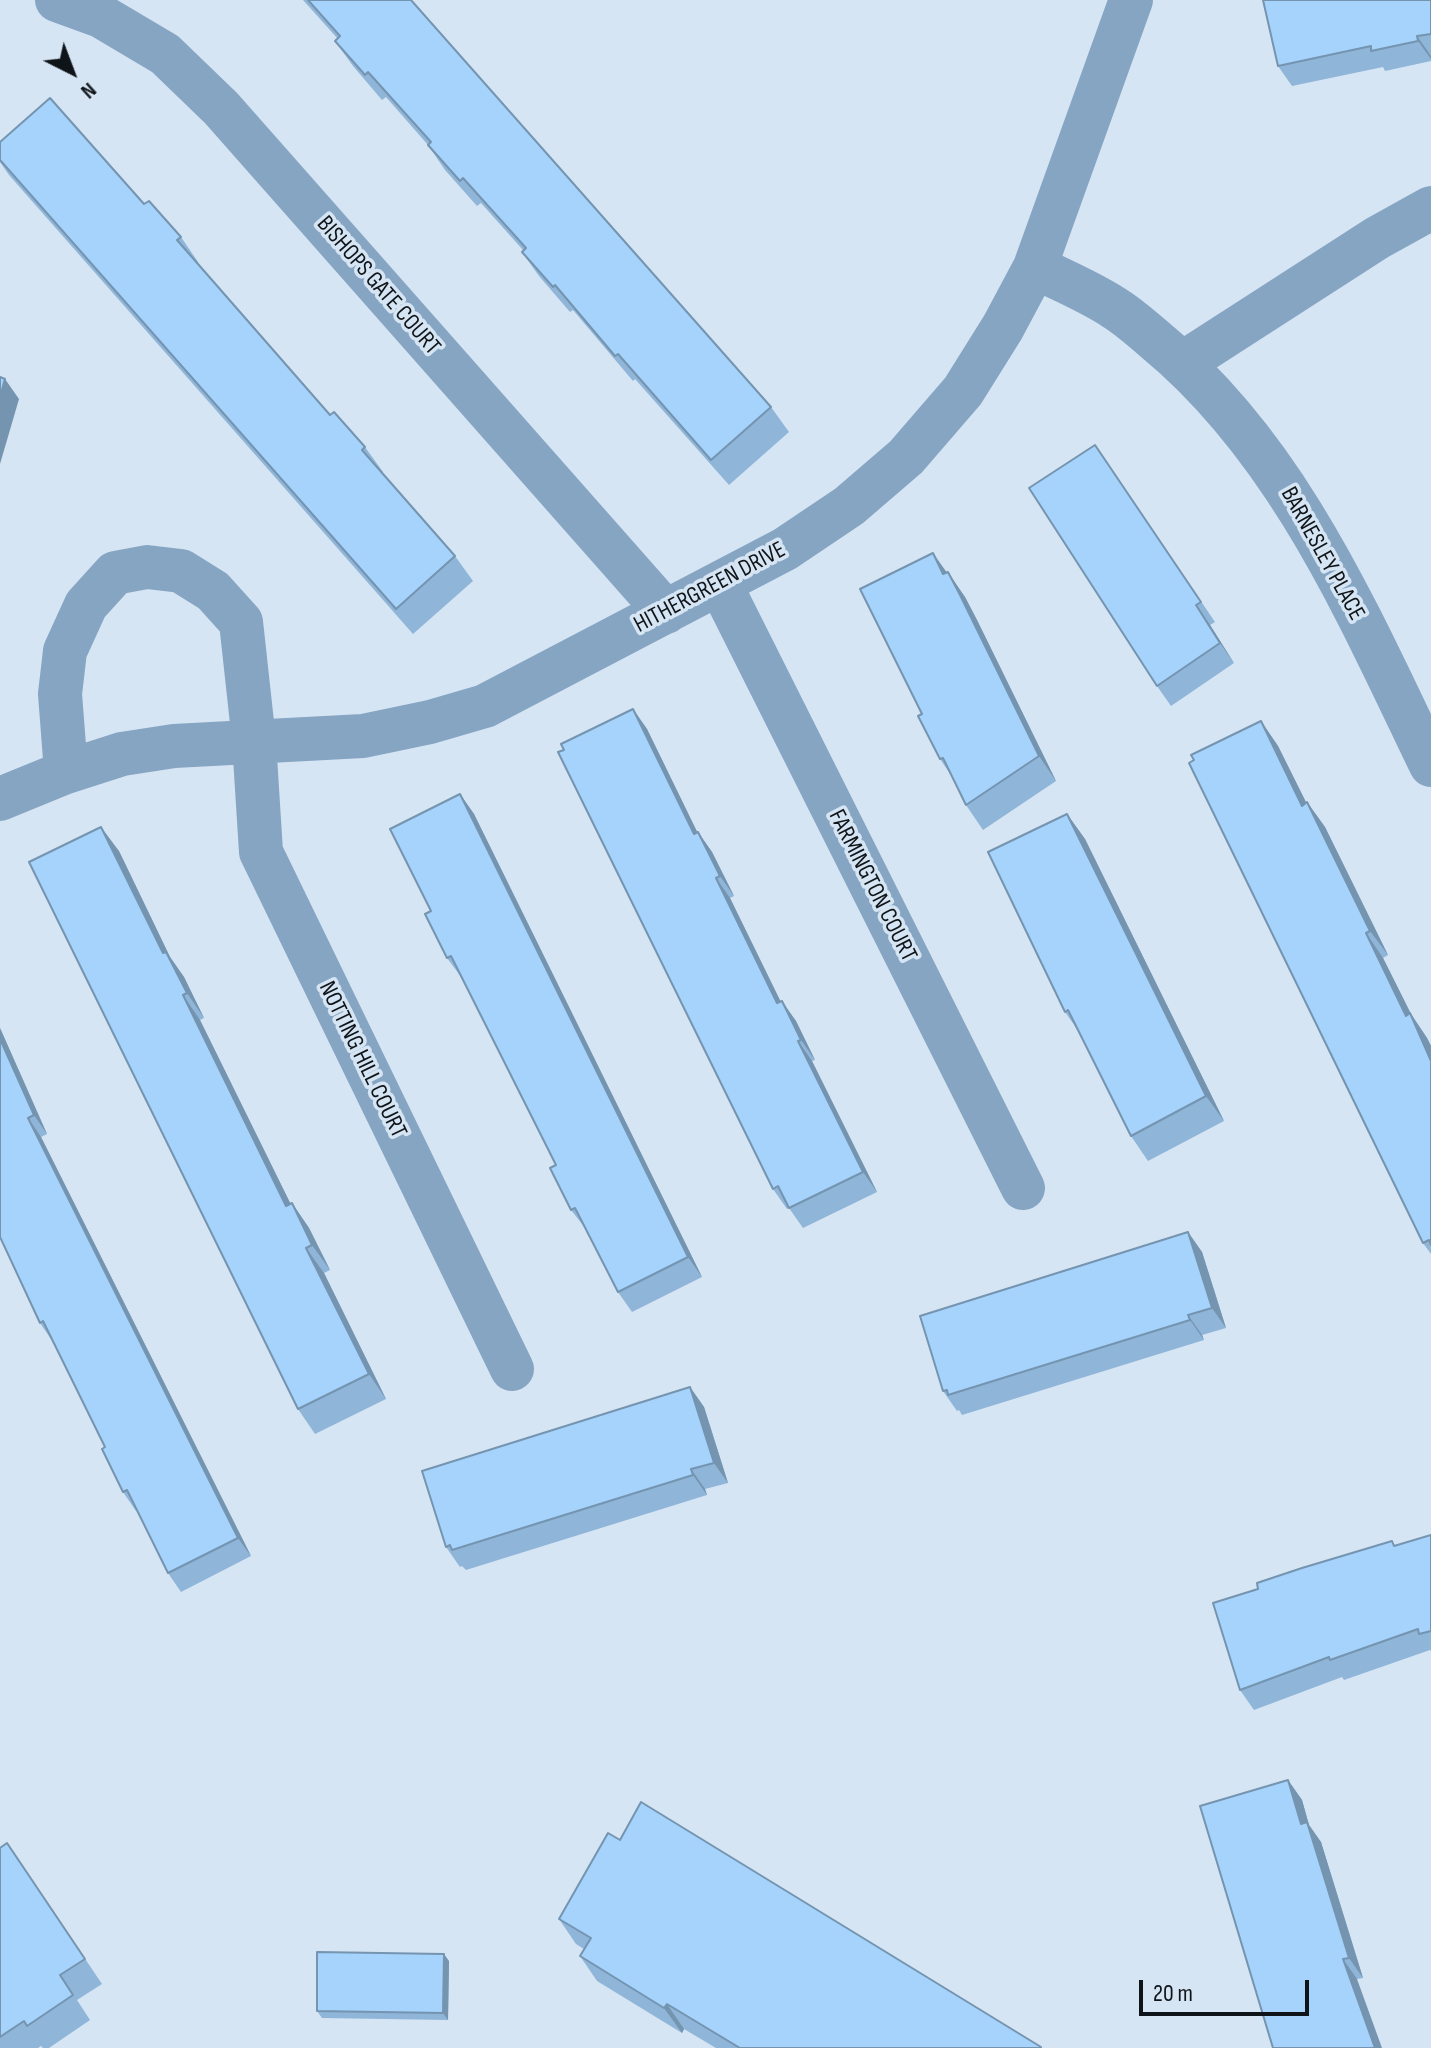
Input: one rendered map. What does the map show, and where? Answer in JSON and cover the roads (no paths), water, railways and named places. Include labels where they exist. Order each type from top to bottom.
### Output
[{"type":"street","name":"BISHOPS GATE COURT","points":[[57,0],[101,16],[165,54],[221,108],[666,612]]},
{"type":"street","name":"HITHERGREEN DRIVE","points":[[0,799],[66,772],[122,754],[174,746],[363,736],[430,722],[485,706],[785,549],[849,506],[906,457],[963,391],[1003,327],[1035,267],[1131,0]]},
{"type":"street","points":[[1183,363],[1377,238],[1431,208]]},
{"type":"street","name":"BARNESLEY PLACE","points":[[1035,267],[1117,309],[1183,363],[1229,411],[1277,472],[1317,538],[1431,765]]},
{"type":"street","name":"NOTTING HILL COURT","points":[[66,772],[60,694],[65,651],[86,605],[115,573],[147,567],[181,571],[213,591],[241,622],[254,741],[261,852],[512,1369]]},
{"type":"street","name":"FARMINGTON COURT","points":[[720,584],[1023,1188]]}]
